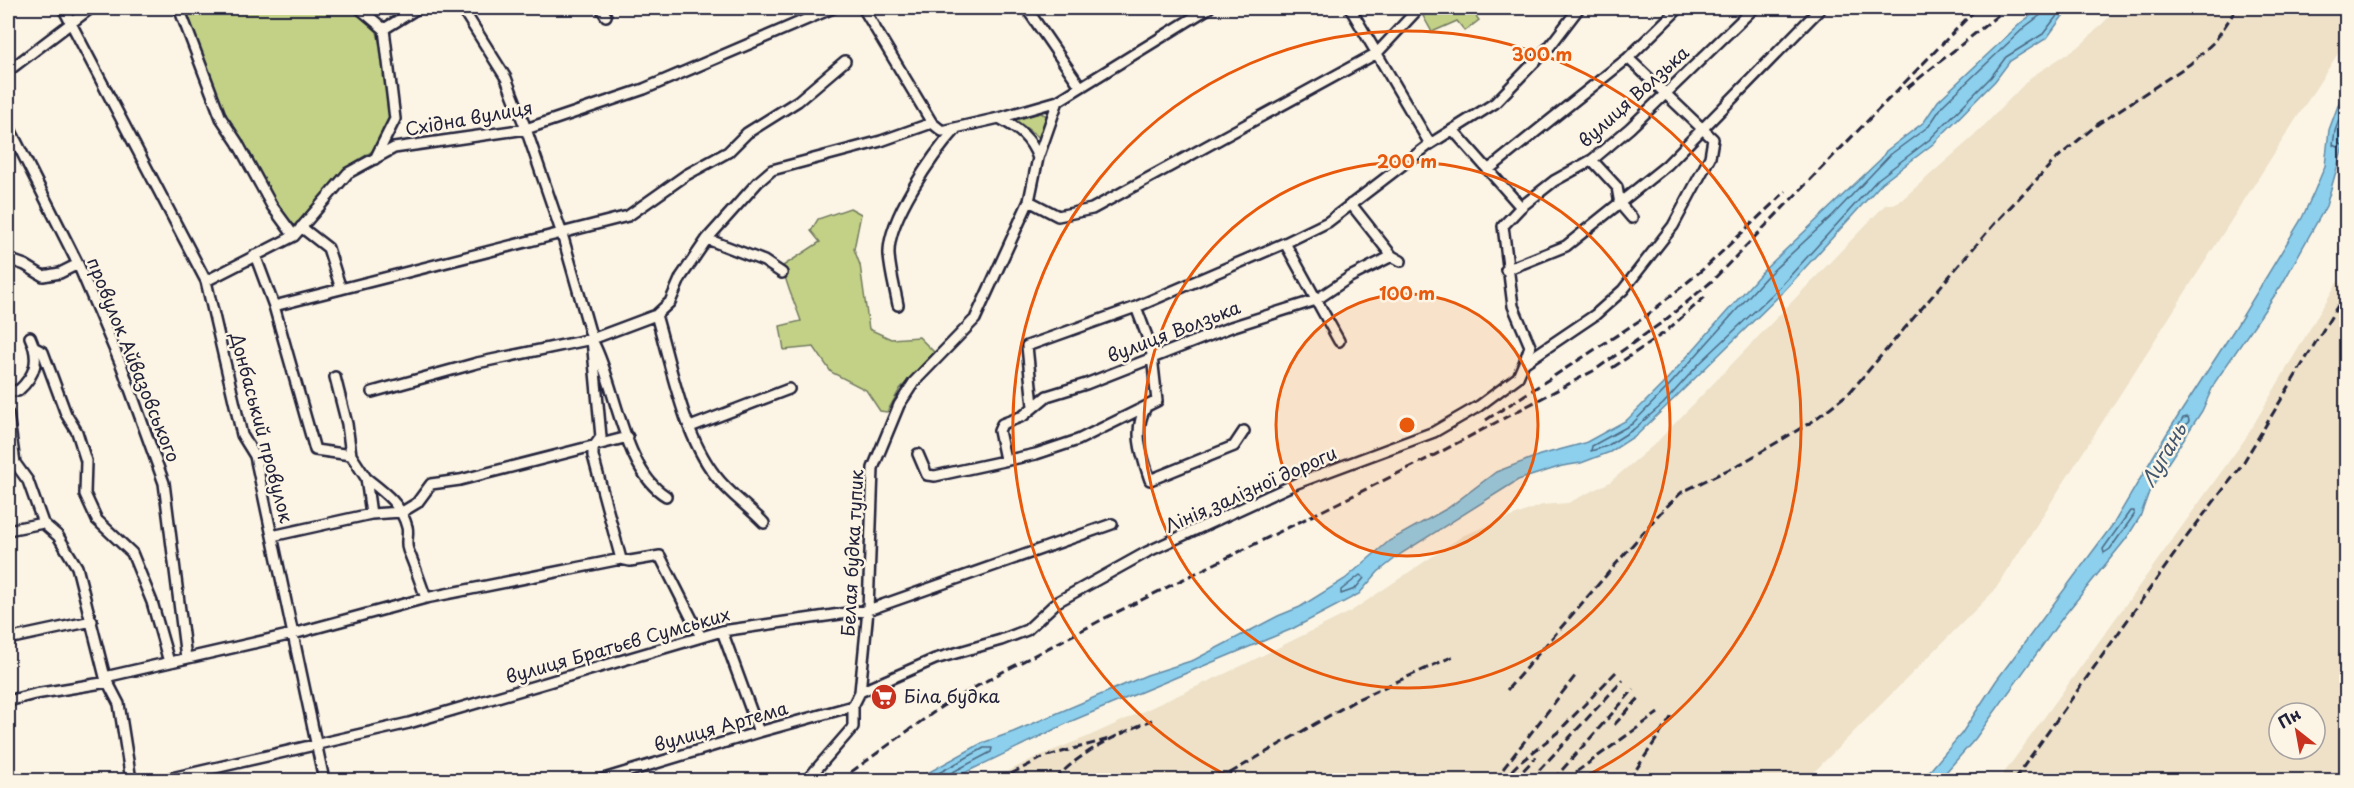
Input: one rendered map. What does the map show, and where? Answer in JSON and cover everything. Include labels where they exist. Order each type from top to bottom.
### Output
[{"type":"street","name":"Донбаський провулок","points":[[63,8],[206,281],[242,435],[255,456],[324,780]]},
{"type":"street","points":[[8,71],[91,8]]},
{"type":"street","points":[[179,8],[221,118],[237,142],[272,206],[294,237]]},
{"type":"street","points":[[359,8],[384,29],[395,119],[375,159]]},
{"type":"street","points":[[384,29],[418,8]]},
{"type":"street","points":[[462,8],[506,78],[562,234],[592,339],[602,360],[628,438],[642,470],[659,492],[666,496]]},
{"type":"street","name":"Східна вулиця","points":[[206,281],[294,237],[348,173],[394,148],[526,129],[644,89],[833,8]]},
{"type":"street","points":[[863,8],[932,123],[942,130],[956,129],[1058,101],[1194,11],[1209,8]]},
{"type":"street","points":[[1350,8],[1430,144]]},
{"type":"street","points":[[1029,201],[1058,216],[1092,209],[1377,53],[1419,8]]},
{"type":"street","points":[[1033,406],[1027,346],[1136,307],[1328,222],[1430,144],[1454,131],[1495,103],[1522,77],[1579,8]]},
{"type":"street","points":[[1488,170],[1628,58],[1679,8]]},
{"type":"street","name":"вулиця Волзька","points":[[1506,270],[1503,226],[1521,207],[1554,181],[1592,160],[1665,96],[1754,8]]},
{"type":"street","points":[[1524,363],[1530,346],[1513,306],[1506,270],[1566,246],[1667,165],[1821,8]]},
{"type":"street","points":[[1028,9],[1080,86]]},
{"type":"street","points":[[1628,58],[1665,96],[1703,129]]},
{"type":"street","points":[[274,306],[628,216],[686,175],[728,152],[747,134],[798,101],[827,73],[845,61]]},
{"type":"street","name":"Белая будка тупик","points":[[853,706],[860,692],[868,610],[873,468],[885,437],[914,382],[975,319],[1029,201],[1038,158],[1058,101]]},
{"type":"street","points":[[999,118],[1023,133],[1034,146],[1038,158]]},
{"type":"street","points":[[372,392],[477,363],[592,339],[656,315],[670,302],[681,277],[707,239],[758,182],[772,170],[881,141],[932,123]]},
{"type":"street","name":"провулок Айвазовського","points":[[8,125],[78,264],[122,367],[164,483],[186,658]]},
{"type":"street","points":[[898,305],[889,253],[901,210],[942,144],[956,129]]},
{"type":"street","name":"Лінія залізної дороги","points":[[860,692],[935,659],[1027,630],[1057,602],[1147,552],[1165,546],[1297,483],[1434,432],[1479,406],[1518,377],[1524,363],[1595,315],[1623,290],[1673,226],[1710,157],[1713,139],[1703,129]]},
{"type":"street","points":[[1454,131],[1521,207]]},
{"type":"street","points":[[1592,160],[1617,188],[1620,204],[1632,218]]},
{"type":"street","points":[[1351,204],[1392,256],[1401,261]]},
{"type":"street","points":[[302,227],[328,248],[341,289]]},
{"type":"street","points":[[707,239],[764,261],[782,273]]},
{"type":"street","points":[[1285,243],[1339,341]]},
{"type":"street","points":[[255,255],[274,306],[315,450],[351,455]]},
{"type":"street","name":"вулиця Волзька","points":[[1005,459],[999,431],[1002,424],[1023,416],[1047,396],[1151,359],[1231,327],[1316,300],[1350,277],[1392,256]]},
{"type":"street","points":[[8,259],[25,265],[43,276],[60,273],[78,264]]},
{"type":"street","points":[[918,454],[927,476],[935,476],[1036,454],[1078,440],[1157,401],[1151,347],[1136,307]]},
{"type":"street","points":[[656,315],[692,435],[713,473],[735,499],[751,509],[764,523]]},
{"type":"street","points":[[8,390],[18,391],[37,365],[35,348],[30,337]]},
{"type":"street","points":[[592,339],[601,437],[593,448]]},
{"type":"street","points":[[35,348],[44,352],[66,414],[77,432],[86,461],[85,494],[97,520],[132,553],[152,602],[169,662]]},
{"type":"street","points":[[335,377],[347,424],[351,455],[366,478],[389,496],[402,512],[408,530],[407,548],[412,556],[426,598]]},
{"type":"street","points":[[690,427],[789,388]]},
{"type":"street","points":[[1147,405],[1138,420],[1141,452],[1150,480],[1234,446],[1244,431]]},
{"type":"street","points":[[8,414],[15,463],[28,481],[43,523],[58,536],[77,567],[106,680],[119,704],[131,780]]},
{"type":"street","points":[[272,536],[371,514],[402,512],[417,503],[431,484],[460,480],[628,438]]},
{"type":"street","points":[[593,448],[621,559]]},
{"type":"street","points":[[366,478],[371,514]]},
{"type":"street","points":[[8,530],[43,523]]},
{"type":"street","name":"вулиця Братьєв Сумських","points":[[163,780],[316,746],[420,719],[701,637],[868,610],[1112,524]]},
{"type":"street","points":[[8,701],[106,680],[169,662],[293,634],[426,598],[621,559],[630,561],[660,556],[701,637]]},
{"type":"street","points":[[8,639],[92,621]]},
{"type":"street","points":[[722,632],[759,732]]},
{"type":"street","points":[[807,780],[853,728],[853,706]]},
{"type":"street","name":"вулиця Артема","points":[[600,780],[853,706]]},
{"type":"shaded area","points":[[2118,8],[2346,8],[2346,41],[1995,590],[1806,780],[991,780],[1036,757],[1087,737],[1235,669],[1350,612],[1464,535],[1542,505],[1568,503],[1610,482],[1656,443],[1885,205],[1898,203],[1974,136],[2031,77],[2082,44]]},
{"type":"shaded area","points":[[2338,281],[2346,289],[2346,780],[1999,780],[2245,439]]},
{"type":"green space","points":[[190,8],[343,8],[359,14],[377,32],[392,96],[388,126],[374,150],[343,170],[295,226],[276,206],[223,116],[186,10]]},
{"type":"green space","points":[[1431,8],[1470,8],[1479,20],[1465,31],[1457,21],[1432,32],[1423,16]]},
{"type":"green space","points":[[1040,113],[1048,116],[1040,138],[1016,120]]},
{"type":"green space","points":[[850,208],[861,214],[854,249],[860,265],[869,329],[891,339],[919,337],[934,352],[900,389],[887,412],[880,411],[866,390],[831,372],[814,347],[784,350],[780,326],[801,321],[783,266],[820,242],[811,231],[818,219]]},
{"type":"water","points":[[2041,8],[2073,8],[2062,17],[2047,38],[2010,61],[1995,81],[1933,144],[1882,183],[1783,292],[1638,434],[1610,452],[1581,463],[1562,466],[1518,480],[1402,553],[1378,572],[1359,594],[1292,629],[1074,720],[950,780],[915,780],[982,743],[1147,675],[1194,660],[1300,607],[1345,579],[1389,541],[1448,508],[1496,472],[1540,455],[1585,443],[1627,420],[1662,385],[1762,272],[1881,159],[1886,151],[1924,122],[1938,101],[2022,22]]},
{"type":"water","name":"Лугань","points":[[2346,84],[2346,137],[2326,206],[2281,286],[2215,382],[2202,411],[2149,492],[2140,517],[2126,539],[2063,617],[1975,739],[1939,780],[1922,780],[1962,733],[1996,681],[2114,523],[2166,435],[2239,322],[2302,218],[2314,192],[2325,166],[2329,130]]},
{"type":"railway","points":[[840,780],[941,707],[993,677],[1109,616],[1429,458],[1595,370],[1664,321],[1711,282],[1977,8]]},
{"type":"railway","points":[[1907,88],[2007,8]]},
{"type":"railway","points":[[1507,690],[1660,513],[1682,492],[1744,462],[1813,421],[1850,392],[1995,223],[2057,158],[2098,124],[2190,64],[2215,41],[2237,8]]},
{"type":"railway","points":[[1486,420],[1645,317],[1707,266],[1786,191]]},
{"type":"railway","points":[[2014,780],[2188,535],[2240,468],[2346,292]]},
{"type":"railway","points":[[1612,368],[1664,333],[1705,297]]},
{"type":"railway","points":[[1218,780],[1358,699],[1456,655]]},
{"type":"railway","points":[[1502,780],[1558,732],[1616,672]]},
{"type":"railway","points":[[1503,769],[1576,675]]},
{"type":"railway","points":[[1530,780],[1623,680]]},
{"type":"railway","points":[[1553,780],[1634,689]]},
{"type":"railway","points":[[1614,725],[1640,697]]},
{"type":"railway","points":[[1565,780],[1658,713]]},
{"type":"railway","points":[[1629,780],[1672,716]]},
{"type":"railway","points":[[1055,780],[1088,752],[1152,720]]},
{"type":"railway","points":[[999,780],[1044,757],[1116,737]]},
{"type":"railway","points":[[1514,780],[1536,757]]},
{"type":"place","name":"Біла будка","points":[[884,697]]}]
